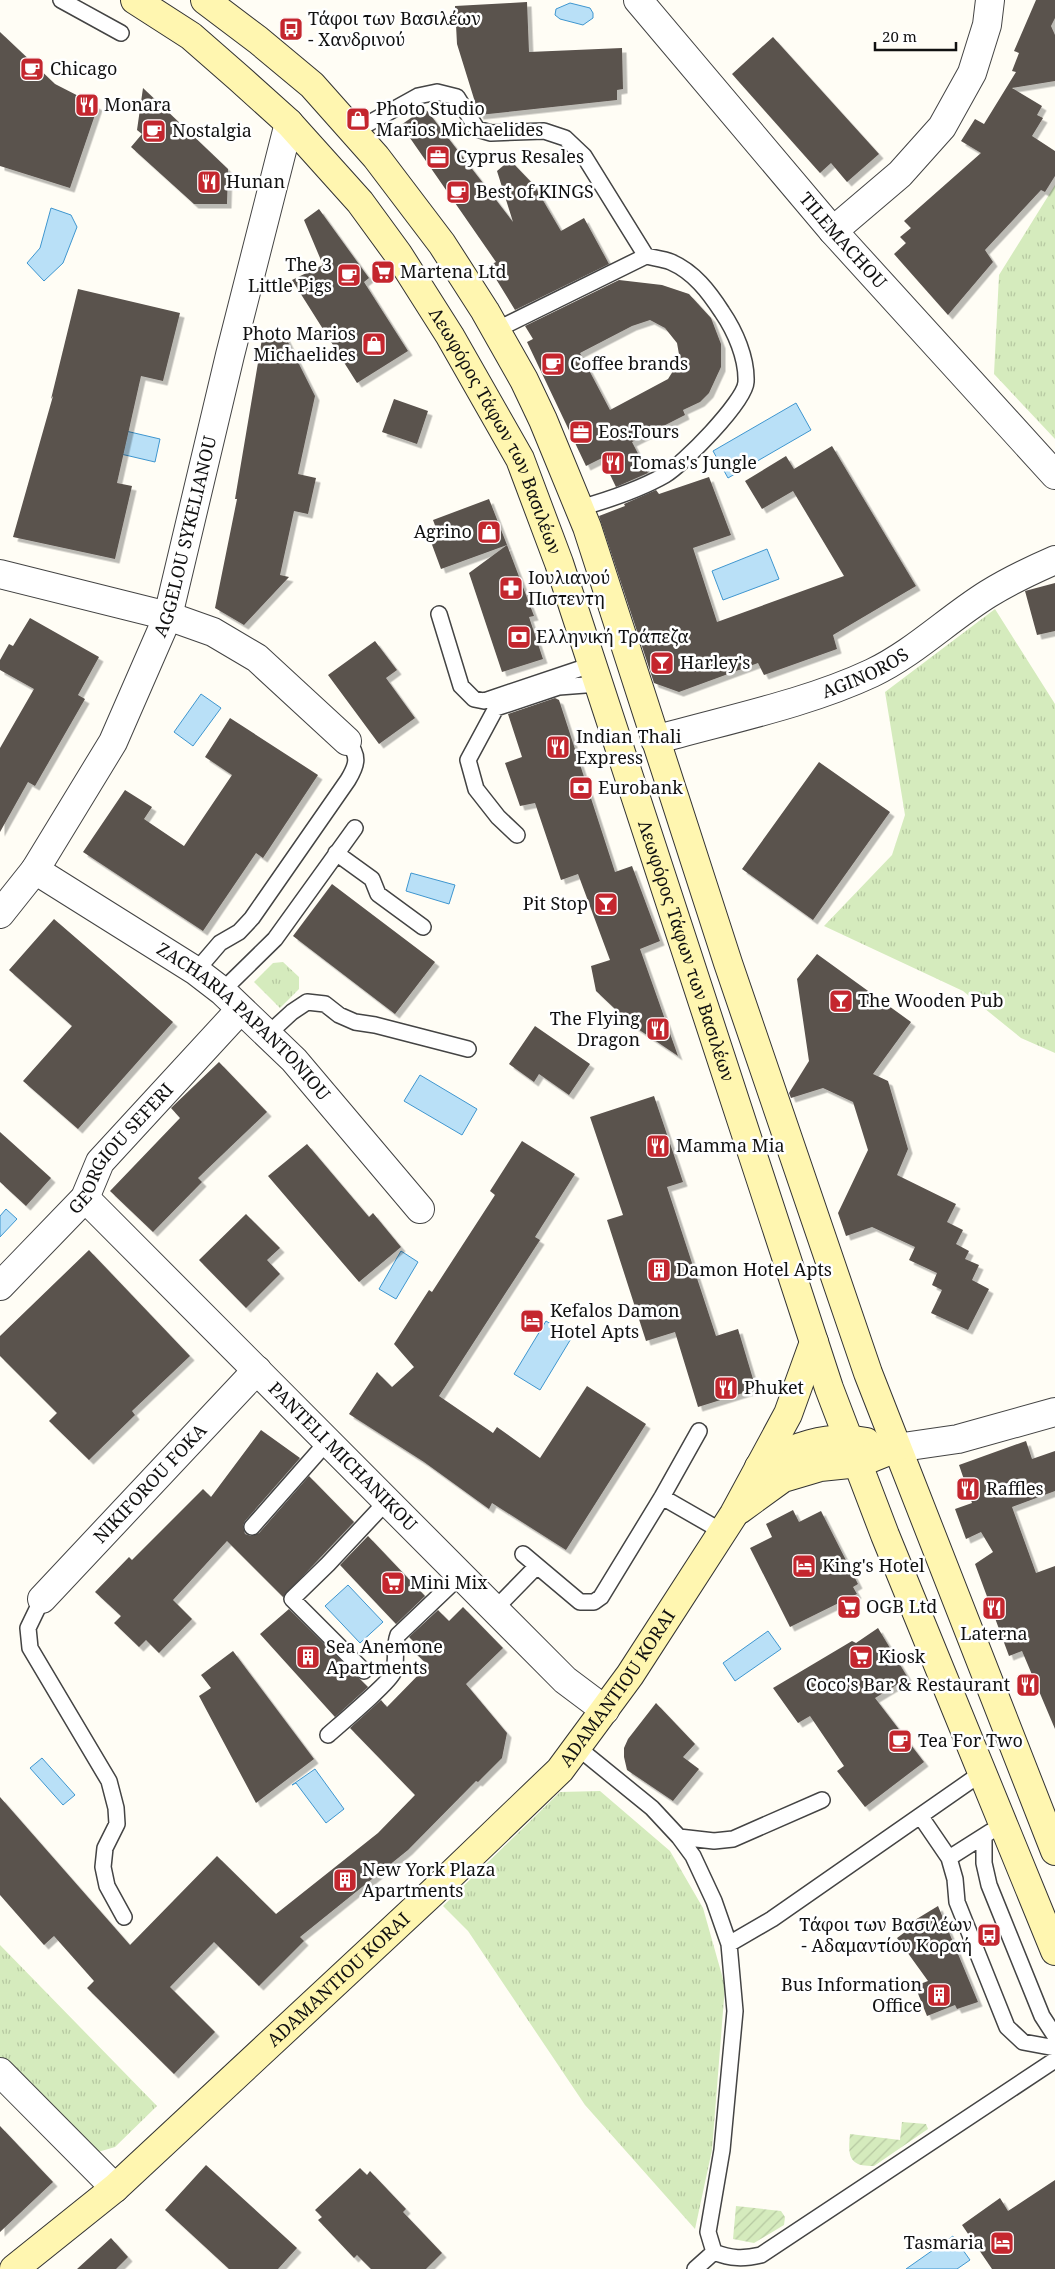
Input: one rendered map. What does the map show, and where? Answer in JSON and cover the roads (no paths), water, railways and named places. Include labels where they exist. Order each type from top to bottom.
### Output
[{"type":"main road","name":"Λεωφόρος Τάφων των Βασιλέων","points":[[135,0],[191,36],[288,123],[360,202],[398,254],[450,336],[520,459],[559,563],[814,1342],[885,1535],[983,1772],[993,1828],[1055,1951]]},
{"type":"main road","name":"Λεωφόρος Τάφων των Βασιλέων","points":[[205,0],[258,40],[312,85],[376,157],[442,244],[496,330],[543,420],[580,508],[769,1086],[868,1373],[1055,1851]]},
{"type":"main road","name":"ADAMANTIOU KORAI","points":[[14,2269],[115,2188],[484,1844],[560,1770],[605,1710],[728,1523],[790,1408],[814,1342]]},
{"type":"main road","points":[[759,1467],[775,1457],[810,1443],[849,1438],[896,1448]]},
{"type":"main road","name":"ADAMANTIOU KORAI","points":[[728,1523],[783,1478],[820,1467],[859,1463],[896,1448]]},
{"type":"street","name":"TILEMACHOU","points":[[638,0],[834,231],[1055,475]]},
{"type":"street","points":[[834,231],[900,174],[942,127],[972,73],[986,25],[990,0]]},
{"type":"street","name":"AGGELOU SYKELIANOU","points":[[0,914],[35,870],[113,742],[168,616],[232,346],[288,123]]},
{"type":"street","name":"AGINOROS","points":[[655,740],[786,703],[842,685],[873,672],[893,661],[988,594],[1055,560]]},
{"type":"street","points":[[0,574],[168,616],[213,632],[257,658],[347,742]]},
{"type":"street","name":"ZACHARIA PAPANTONIOU","points":[[35,870],[196,971],[231,1000],[294,1060],[420,1209]]},
{"type":"street","name":"GEORGIOU SEFERI","points":[[0,1286],[85,1198],[100,1162],[231,1000]]},
{"type":"street","name":"PANTELI MICHANIKOU","points":[[85,1198],[327,1442],[388,1500],[460,1576],[565,1680],[605,1710]]},
{"type":"street","name":"NIKIFOROU FOKA","points":[[42,1599],[257,1370]]},
{"type":"street","points":[[896,1448],[958,1439],[1055,1412]]},
{"type":"street","points":[[0,2072],[115,2188]]},
{"type":"lane","points":[[61,0],[121,33]]},
{"type":"lane","points":[[353,132],[418,96],[437,92],[457,97],[470,120],[478,129],[491,133],[544,131],[566,138],[584,156],[646,256]]},
{"type":"lane","points":[[496,330],[646,256],[671,262],[705,287],[732,327],[744,363],[746,384],[736,402],[706,439],[666,475],[610,499],[580,508]]},
{"type":"lane","points":[[439,614],[461,686],[474,699],[484,701],[595,674]]},
{"type":"lane","points":[[517,835],[498,817],[476,789],[468,760],[496,708],[559,688],[595,674]]},
{"type":"lane","points":[[196,971],[220,943],[238,932],[252,918],[348,780],[357,760],[355,750],[347,742]]},
{"type":"lane","points":[[231,1000],[355,828]]},
{"type":"lane","points":[[336,853],[372,879],[378,894],[423,926]]},
{"type":"lane","points":[[267,1035],[292,1012],[307,1002],[325,1004],[339,1015],[355,1022],[376,1025],[468,1049]]},
{"type":"lane","points":[[522,1554],[580,1602],[594,1602],[606,1591],[699,1431]]},
{"type":"lane","points":[[252,1527],[327,1442]]},
{"type":"lane","points":[[662,1496],[728,1523]]},
{"type":"lane","points":[[364,1671],[292,1599],[388,1500]]},
{"type":"lane","points":[[495,1609],[536,1567]]},
{"type":"lane","points":[[328,1735],[393,1676],[397,1658],[395,1643],[398,1635],[460,1576]]},
{"type":"lane","points":[[42,1599],[28,1628],[30,1648],[109,1781],[116,1808],[117,1824],[105,1848],[103,1867],[108,1886],[124,1917]]},
{"type":"lane","points":[[578,1747],[652,1808],[679,1837],[693,1856],[714,1901],[729,1944],[735,2011],[722,2150],[708,2232],[714,2252]]},
{"type":"lane","points":[[729,1944],[772,1919],[983,1772]]},
{"type":"lane","points":[[679,1837],[714,1842],[733,1839],[822,1800]]},
{"type":"lane","points":[[921,1817],[949,1858],[955,1879],[956,1902],[1007,2027],[1023,2042],[1055,2048]]},
{"type":"lane","points":[[949,1858],[993,1828]]},
{"type":"lane","points":[[993,1828],[984,1863],[989,1885],[1042,2016],[1055,2036]]},
{"type":"lane","points":[[714,2252],[730,2258],[746,2259],[762,2255],[1055,2060]]},
{"type":"lane","points":[[695,2269],[714,2252]]},
{"type":"water","points":[[570,3],[590,8],[593,18],[583,25],[560,19],[555,15],[556,9]]},
{"type":"water","points":[[51,208],[71,215],[77,227],[63,263],[44,281],[27,263],[40,248]]},
{"type":"water","points":[[796,403],[811,430],[728,478],[713,451]]},
{"type":"water","points":[[96,424],[160,439],[155,462],[91,447]]},
{"type":"water","points":[[767,549],[779,579],[723,600],[712,571]]},
{"type":"water","points":[[201,694],[221,708],[193,746],[174,732]]},
{"type":"water","points":[[411,873],[455,885],[449,904],[406,891]]},
{"type":"water","points":[[420,1075],[477,1109],[462,1135],[404,1101]]},
{"type":"water","points":[[6,1209],[17,1219],[0,1237],[0,1216]]},
{"type":"water","points":[[401,1251],[418,1262],[396,1299],[379,1289]]},
{"type":"water","points":[[546,1321],[572,1337],[540,1390],[514,1374]]},
{"type":"water","points":[[348,1585],[383,1622],[360,1643],[325,1606]]},
{"type":"water","points":[[768,1631],[781,1649],[735,1681],[723,1663]]},
{"type":"water","points":[[42,1758],[75,1795],[63,1805],[30,1768]]},
{"type":"water","points":[[315,1769],[344,1809],[326,1823],[296,1783],[292,1785]]},
{"type":"water","points":[[953,2236],[970,2260],[957,2269],[906,2269]]},
{"type":"place","name":"Τάφοι των Βασιλέων - Χανδρινού","points":[[291,29]]},
{"type":"place","name":"Chicago","points":[[32,69]]},
{"type":"place","name":"Monara","points":[[87,105]]},
{"type":"place","name":"Photo Studio Marios Michaelides","points":[[358,119]]},
{"type":"place","name":"Nostalgia","points":[[154,131]]},
{"type":"place","name":"Cyprus Resales","points":[[438,157]]},
{"type":"place","name":"Hunan","points":[[209,182]]},
{"type":"place","name":"Best of KINGS","points":[[458,192]]},
{"type":"place","name":"Martena Ltd","points":[[383,272]]},
{"type":"place","name":"The 3 Little Pigs","points":[[349,275]]},
{"type":"place","name":"Photo Marios Michaelides","points":[[374,344]]},
{"type":"place","name":"Coffee brands","points":[[553,364]]},
{"type":"place","name":"Eos.Tours","points":[[581,432]]},
{"type":"place","name":"Tomas's Jungle","points":[[613,463]]},
{"type":"place","name":"Agrino","points":[[489,532]]},
{"type":"place","name":"Ιουλιανού Πιστεντη","points":[[511,588]]},
{"type":"place","name":"Ελληνική Τράπεζα","points":[[519,637]]},
{"type":"place","name":"Harley's","points":[[662,663]]},
{"type":"place","name":"Indian Thali Express","points":[[558,747]]},
{"type":"place","name":"Eurobank","points":[[581,788]]},
{"type":"place","name":"Pit Stop","points":[[606,904]]},
{"type":"place","name":"The Wooden Pub","points":[[841,1001]]},
{"type":"place","name":"The Flying Dragon","points":[[658,1029]]},
{"type":"place","name":"Mamma Mia","points":[[658,1146]]},
{"type":"place","name":"Damon Hotel Apts","points":[[659,1270]]},
{"type":"place","name":"Kefalos Damon Hotel Apts","points":[[532,1321]]},
{"type":"place","name":"Phuket","points":[[726,1388]]},
{"type":"place","name":"Raffles","points":[[968,1489]]},
{"type":"place","name":"King's Hotel","points":[[804,1566]]},
{"type":"place","name":"Mini Mix","points":[[393,1583]]},
{"type":"place","name":"OGB Ltd","points":[[849,1607]]},
{"type":"place","name":"Laterna","points":[[994,1608]]},
{"type":"place","name":"Sea Anemone Apartments","points":[[308,1657]]},
{"type":"place","name":"Kiosk","points":[[861,1657]]},
{"type":"place","name":"Coco's Bar & Restaurant","points":[[1028,1685]]},
{"type":"place","name":"Tea For Two","points":[[900,1741]]},
{"type":"place","name":"New York Plaza Apartments","points":[[345,1880]]},
{"type":"place","name":"Τάφοι των Βασιλέων - Αδαμαντίου Κοραή","points":[[989,1935]]},
{"type":"place","name":"Bus Information Office","points":[[939,1995]]},
{"type":"place","name":"Tasmaria","points":[[1002,2243]]}]
